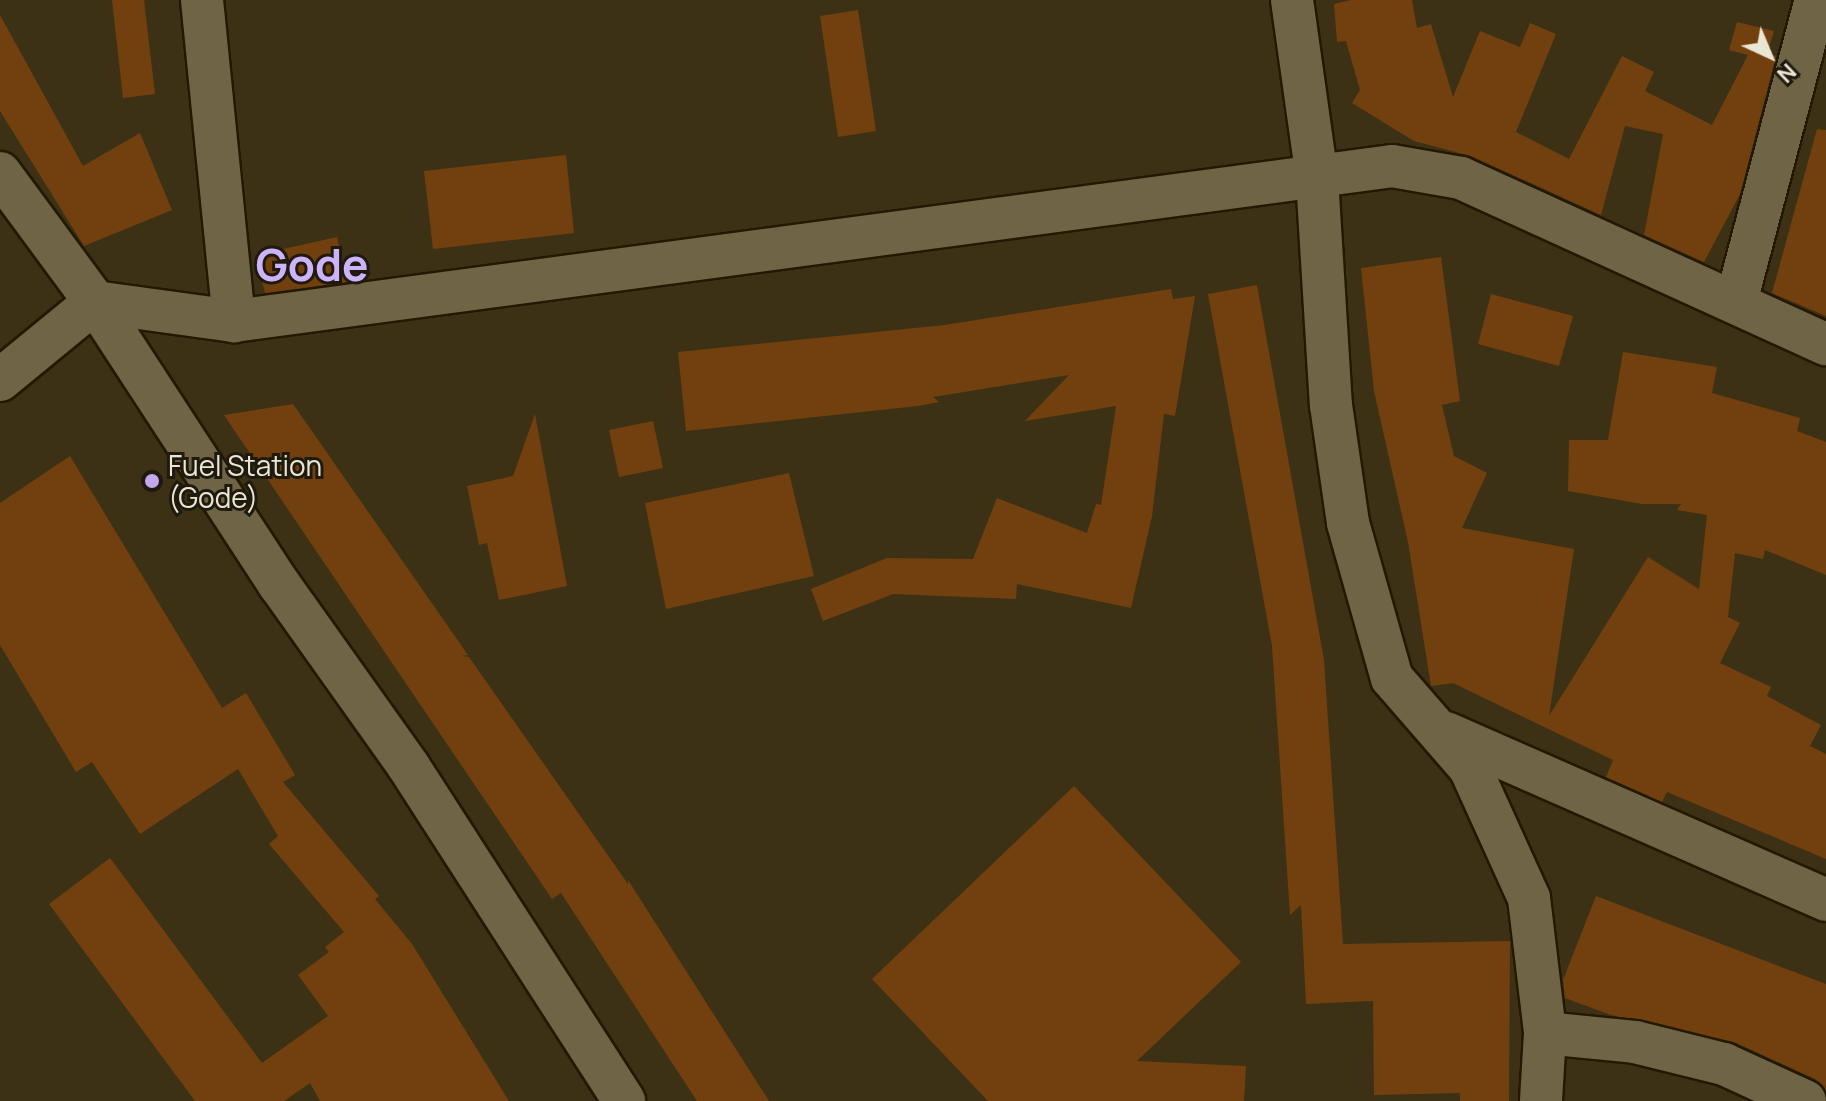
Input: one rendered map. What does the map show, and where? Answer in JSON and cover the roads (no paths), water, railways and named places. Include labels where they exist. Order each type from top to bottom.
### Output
[{"type":"street","points":[[202,0],[234,321]]},
{"type":"street","points":[[1292,0],[1317,178],[1331,405],[1348,523],[1392,678],[1441,731],[1491,807],[1529,898],[1545,1033],[1541,1101]]},
{"type":"street","points":[[1736,302],[1816,0]]},
{"type":"street","points":[[0,380],[95,302],[234,321],[1392,166],[1461,178],[1826,344]]},
{"type":"street","points":[[0,173],[95,302],[279,584],[409,767],[624,1101]]},
{"type":"street","points":[[1441,731],[1826,900]]},
{"type":"street","points":[[1545,1033],[1635,1042],[1724,1064],[1805,1101]]},
{"type":"place","name":"Fuel Station (Gode)","points":[[152,481]]},
{"type":"district","name":"Gode","points":[[312,264]]}]
